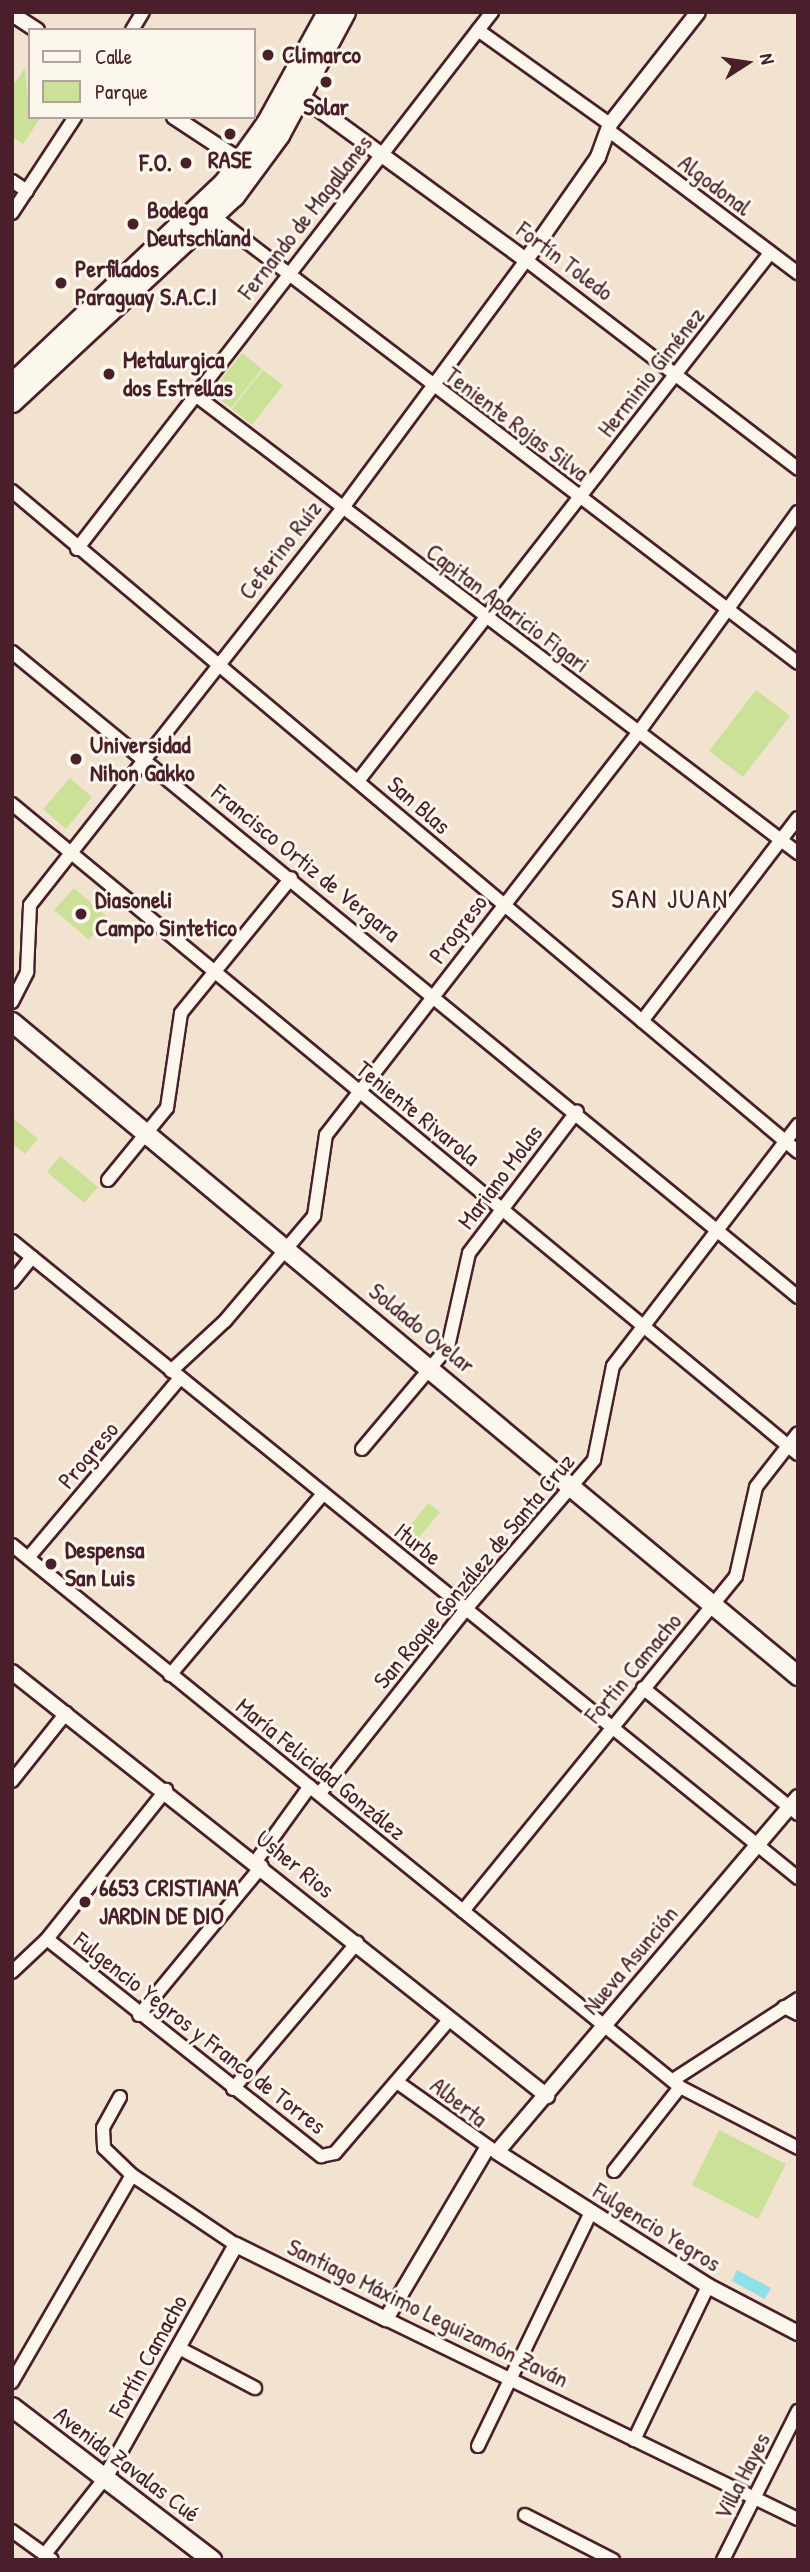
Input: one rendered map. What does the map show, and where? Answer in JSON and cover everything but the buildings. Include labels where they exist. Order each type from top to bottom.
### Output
[{"type":"highway","points":[[12,383],[241,161],[327,12]]},
{"type":"highway","points":[[12,402],[213,216],[261,162],[345,12]]},
{"type":"main road","name":"Soldado Ovelar","points":[[12,1022],[287,1252],[433,1367],[571,1489],[798,1676]]},
{"type":"main road","name":"Avenida Zavalas Cué","points":[[12,2407],[212,2560]]},
{"type":"street","points":[[133,28],[143,12]]},
{"type":"street","name":"Fernando de Magallanes","points":[[77,549],[194,394],[492,12]]},
{"type":"street","points":[[598,158],[609,127],[698,12]]},
{"type":"street","points":[[12,14],[34,28]]},
{"type":"street","name":"Algodonal","points":[[478,30],[798,273]]},
{"type":"street","name":"Fortín Toledo","points":[[300,96],[526,260],[798,469]]},
{"type":"street","points":[[12,213],[74,119]]},
{"type":"street","points":[[177,119],[241,161]]},
{"type":"street","name":"Ceferino Ruíz","points":[[12,1002],[27,972],[30,905],[147,760],[217,666],[342,509],[598,158],[621,140]]},
{"type":"street","points":[[12,181],[27,191]]},
{"type":"street","name":"Teniente Rojas Silva","points":[[213,216],[798,663]]},
{"type":"street","name":"Herminio Giménez","points":[[358,780],[771,253]]},
{"type":"street","name":"Capitan Aparicio Figari","points":[[194,394],[798,853]]},
{"type":"street","name":"San Blas","points":[[12,491],[77,549],[358,780],[502,905],[798,1153]]},
{"type":"street","name":"Progreso","points":[[29,1558],[176,1375],[287,1252],[314,1216],[326,1135],[638,733],[798,512]]},
{"type":"street","name":"Francisco Ortiz de Vergara","points":[[12,652],[435,993],[798,1297]]},
{"type":"street","name":"Teniente Rivarola","points":[[12,804],[216,969],[360,1094],[502,1208],[793,1450]]},
{"type":"street","points":[[642,1021],[798,818]]},
{"type":"street","points":[[108,1180],[146,1135],[172,1091],[181,1013],[290,878]]},
{"type":"street","name":"Mariano Molas","points":[[362,1448],[448,1347],[469,1253],[578,1111]]},
{"type":"street","name":"San Roque González de Santa Cruz","points":[[139,2015],[315,1789],[594,1460],[612,1366],[720,1233],[798,1125]]},
{"type":"street","name":"Iturbe","points":[[12,1241],[798,1878]]},
{"type":"street","points":[[12,1282],[32,1257]]},
{"type":"street","name":"Fortin Camacho","points":[[463,1911],[611,1726],[736,1576],[756,1487],[793,1450],[798,1433]]},
{"type":"street","points":[[170,1675],[323,1494]]},
{"type":"street","name":"María Felicidad González","points":[[12,1545],[604,2027]]},
{"type":"street","name":"Usher Rios","points":[[12,1672],[166,1790],[449,2020],[547,2096]]},
{"type":"street","points":[[643,1688],[795,1806]]},
{"type":"street","points":[[12,1781],[66,1713]]},
{"type":"street","points":[[12,1972],[47,1939],[166,1790]]},
{"type":"street","name":"Nueva Asunción","points":[[386,2319],[491,2151],[547,2096],[758,1844],[795,1806]]},
{"type":"street","name":"Fulgencio Yegros y Franco de Torres","points":[[47,1939],[233,2089],[328,2157],[397,2082]]},
{"type":"street","points":[[233,2089],[357,1943]]},
{"type":"street","points":[[614,2171],[676,2083],[798,1999]]},
{"type":"street","points":[[784,2007],[798,2014]]},
{"type":"street","points":[[397,2082],[449,2020]]},
{"type":"street","points":[[604,2027],[676,2083],[798,2148]]},
{"type":"street","name":"Alberta","points":[[397,2082],[491,2151]]},
{"type":"street","name":"Santiago Máximo Leguizamón Zaván","points":[[120,2097],[101,2140],[132,2175],[236,2245],[798,2519]]},
{"type":"street","name":"Fulgencio Yegros","points":[[491,2151],[708,2286],[798,2333]]},
{"type":"street","points":[[12,2382],[132,2175]]},
{"type":"street","points":[[478,2446],[590,2214]]},
{"type":"street","name":"Fortín Camacho","points":[[48,2557],[105,2478],[236,2245]]},
{"type":"street","points":[[634,2440],[708,2286]]},
{"type":"street","points":[[179,2348],[255,2388]]},
{"type":"street","name":"Villa Hayes","points":[[723,2560],[798,2411]]},
{"type":"street","points":[[525,2515],[613,2560]]},
{"type":"street","points":[[12,2531],[48,2557]]},
{"type":"green space","points":[[25,68],[28,119],[40,119],[23,144],[12,137],[12,87]]},
{"type":"green space","points":[[242,353],[262,369],[231,408],[211,393]]},
{"type":"green space","points":[[263,370],[283,385],[252,425],[232,409]]},
{"type":"green space","points":[[756,690],[790,716],[743,777],[709,751]]},
{"type":"green space","points":[[70,778],[92,797],[66,829],[43,809]]},
{"type":"green space","name":"Diasoneli Campo Sintetico","points":[[74,888],[108,918],[89,940],[54,910]]},
{"type":"green space","points":[[12,1117],[38,1139],[25,1154],[12,1143]]},
{"type":"green space","points":[[60,1156],[98,1187],[84,1203],[47,1172]]},
{"type":"green space","points":[[428,1503],[440,1512],[418,1539],[407,1530]]},
{"type":"green space","points":[[719,2130],[786,2164],[758,2219],[692,2185]]},
{"type":"water","points":[[737,2270],[771,2288],[765,2299],[732,2281]]},
{"type":"place","name":"Climarco","points":[[268,55]]},
{"type":"place","name":"Solar","points":[[326,82]]},
{"type":"place","name":"RASE","points":[[230,134]]},
{"type":"place","name":"F.O.","points":[[186,163]]},
{"type":"place","name":"Bodega Deutschland","points":[[133,224]]},
{"type":"place","name":"Perfilados Paraguay S.A.C.I","points":[[61,283]]},
{"type":"place","name":"Metalurgica dos Estrellas","points":[[109,374]]},
{"type":"place","name":"Universidad Nihon Gakko","points":[[76,759]]},
{"type":"place","name":"Diasoneli Campo Sintetico","points":[[81,914]]},
{"type":"place","name":"Despensa San Luis","points":[[51,1564]]},
{"type":"place","name":"6653 CRISTIANA JARDIN DE DIO","points":[[85,1902]]},
{"type":"district","name":"SAN JUAN","points":[[670,898]]}]
